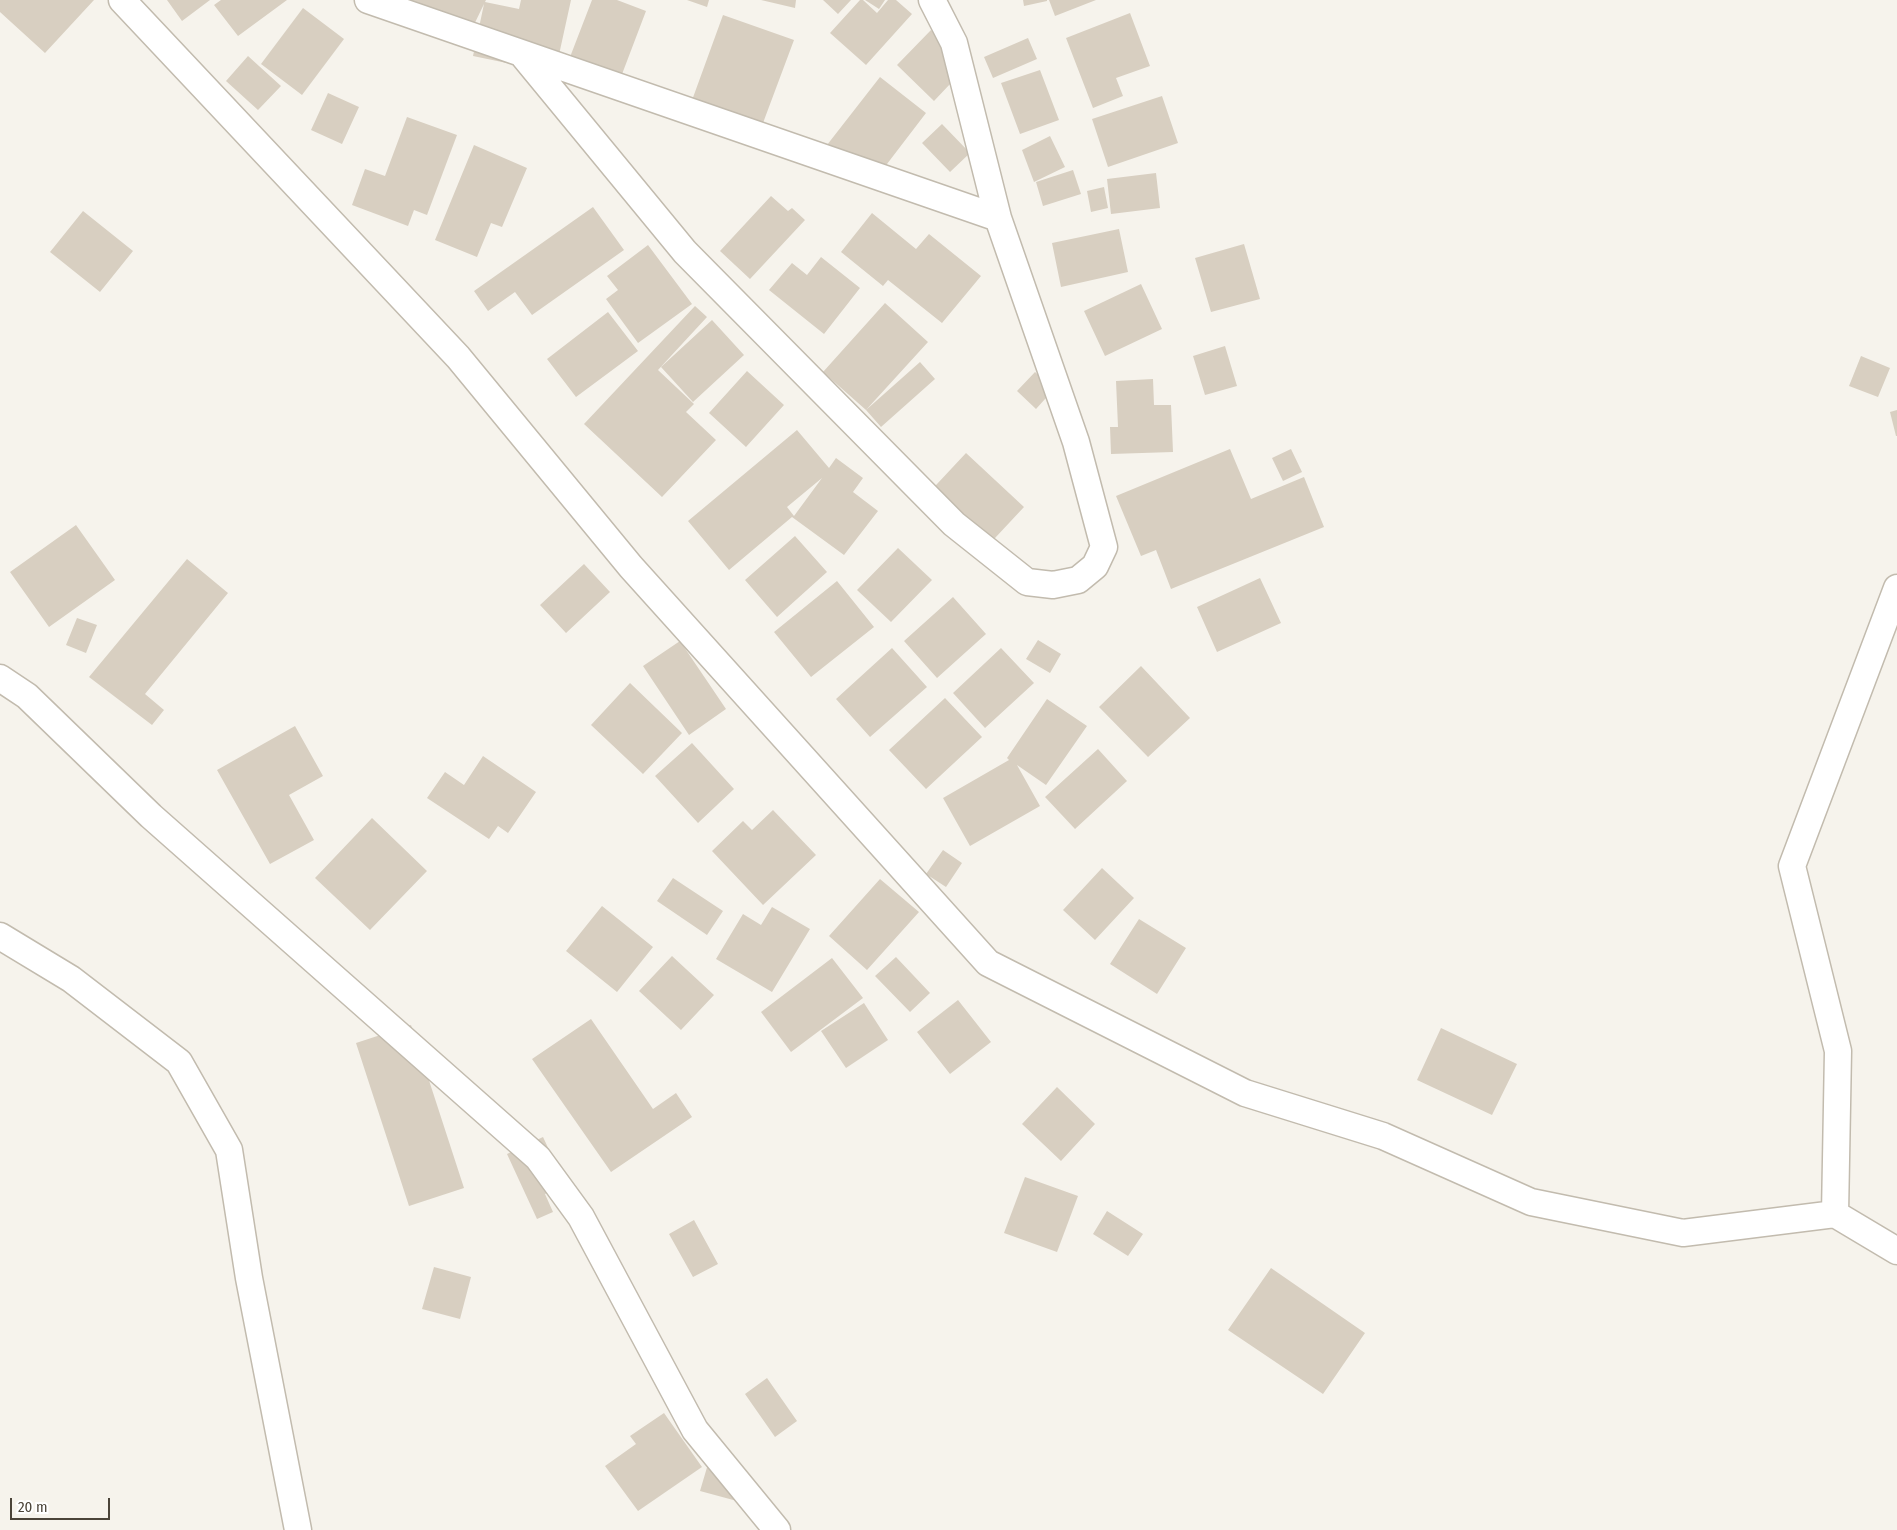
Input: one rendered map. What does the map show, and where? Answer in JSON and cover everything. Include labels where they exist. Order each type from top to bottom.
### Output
[{"type":"street","points":[[122,0],[458,357],[631,568],[988,963],[1245,1093],[1383,1136],[1531,1202],[1683,1233],[1835,1214],[1897,1251]]},
{"type":"street","points":[[368,0],[998,218]]},
{"type":"street","points":[[522,54],[685,252],[954,524],[1027,582],[1053,585],[1078,580],[1095,566],[1104,547],[1076,442],[998,218],[954,43],[932,0]]},
{"type":"street","points":[[1835,1214],[1838,1051],[1792,866],[1897,588]]},
{"type":"street","points":[[0,678],[27,696],[151,816],[538,1158],[581,1217],[695,1430],[777,1530]]},
{"type":"street","points":[[0,936],[71,979],[179,1062],[229,1150],[249,1278],[298,1530]]},
{"type":"building","points":[[0,0],[94,0],[45,53],[0,12]]},
{"type":"building","points":[[167,0],[210,0],[182,21]]},
{"type":"building","points":[[221,0],[287,0],[238,36],[214,5]]},
{"type":"building","points":[[401,0],[486,0],[485,2],[519,9],[521,0],[571,0],[555,73],[473,56],[484,4],[470,33]]},
{"type":"building","points":[[592,0],[617,0],[646,11],[616,90],[565,70]]},
{"type":"building","points":[[687,0],[709,0],[707,7]]},
{"type":"building","points":[[761,0],[796,0],[795,8]]},
{"type":"building","points":[[823,0],[851,0],[838,14]]},
{"type":"building","points":[[860,0],[863,0],[877,13],[888,0],[896,0],[912,14],[866,65],[830,33]]},
{"type":"building","points":[[865,0],[885,0],[879,9]]},
{"type":"building","points":[[1023,0],[1047,0],[1047,1],[1024,6]]},
{"type":"building","points":[[1049,0],[1096,0],[1055,16]]},
{"type":"building","points":[[303,8],[344,39],[302,95],[261,64]]},
{"type":"building","points":[[1130,13],[1150,66],[1116,78],[1123,96],[1093,108],[1066,38]]},
{"type":"building","points":[[723,15],[794,40],[757,139],[687,114]]},
{"type":"building","points":[[931,30],[967,66],[934,101],[897,65]]},
{"type":"building","points":[[1028,38],[1037,59],[993,78],[984,57]]},
{"type":"building","points":[[248,56],[281,86],[258,110],[226,81]]},
{"type":"building","points":[[1040,70],[1059,120],[1020,134],[1001,83]]},
{"type":"building","points":[[880,77],[926,113],[874,181],[827,145]]},
{"type":"building","points":[[328,93],[359,107],[342,144],[311,130]]},
{"type":"building","points":[[1162,96],[1178,143],[1108,167],[1092,119]]},
{"type":"building","points":[[407,117],[457,135],[427,215],[414,210],[408,226],[352,205],[365,169],[385,176]]},
{"type":"building","points":[[942,124],[970,153],[950,172],[922,143]]},
{"type":"building","points":[[1050,136],[1065,167],[1034,182],[1022,150]]},
{"type":"building","points":[[474,145],[527,168],[502,227],[491,223],[477,257],[435,240]]},
{"type":"building","points":[[1073,170],[1081,194],[1043,206],[1036,182]]},
{"type":"building","points":[[1156,173],[1160,208],[1111,214],[1107,179]]},
{"type":"building","points":[[1104,187],[1108,208],[1091,212],[1087,191]]},
{"type":"building","points":[[771,196],[788,211],[792,208],[805,220],[750,279],[720,251]]},
{"type":"building","points":[[593,207],[624,250],[532,315],[515,292],[488,311],[474,291]]},
{"type":"building","points":[[83,211],[133,251],[100,292],[50,252]]},
{"type":"building","points":[[872,213],[916,249],[929,234],[981,276],[942,323],[888,280],[883,286],[841,252]]},
{"type":"building","points":[[1119,229],[1128,272],[1061,287],[1052,243]]},
{"type":"building","points":[[1244,244],[1260,299],[1211,312],[1195,258]]},
{"type":"building","points":[[648,245],[692,304],[638,343],[606,299],[618,290],[607,276]]},
{"type":"building","points":[[821,257],[860,288],[824,334],[769,290],[792,263],[807,275]]},
{"type":"building","points":[[1141,284],[1162,329],[1105,356],[1084,311]]},
{"type":"building","points":[[885,303],[928,342],[866,410],[823,372]]},
{"type":"building","points":[[695,306],[707,317],[658,370],[694,404],[686,412],[716,440],[662,497],[584,424]]},
{"type":"building","points":[[608,312],[638,351],[576,397],[547,359]]},
{"type":"building","points":[[712,320],[744,355],[693,402],[661,367]]},
{"type":"building","points":[[1225,346],[1237,386],[1205,395],[1193,356]]},
{"type":"building","points":[[1861,356],[1890,368],[1878,397],[1849,386]]},
{"type":"building","points":[[920,362],[935,379],[881,427],[866,410]]},
{"type":"building","points":[[747,371],[784,405],[746,447],[709,413]]},
{"type":"building","points":[[1035,372],[1054,389],[1036,409],[1017,391]]},
{"type":"building","points":[[1153,379],[1154,405],[1171,405],[1173,452],[1111,454],[1110,427],[1118,427],[1116,381]]},
{"type":"building","points":[[1897,410],[1897,436],[1896,436],[1890,412]]},
{"type":"building","points":[[797,430],[829,468],[836,458],[863,478],[853,492],[878,511],[844,555],[792,517],[729,570],[688,521]],"holes":[[[822,478],[794,516],[787,507]]]},
{"type":"building","points":[[1230,449],[1251,499],[1304,477],[1324,527],[1171,589],[1156,550],[1141,556],[1116,496]]},
{"type":"building","points":[[1291,449],[1302,472],[1283,481],[1272,458]]},
{"type":"building","points":[[966,453],[1024,507],[981,553],[923,499]]},
{"type":"building","points":[[76,525],[115,580],[49,627],[10,572]]},
{"type":"building","points":[[795,536],[827,572],[777,617],[745,580]]},
{"type":"building","points":[[898,548],[932,580],[891,622],[857,590]]},
{"type":"building","points":[[187,559],[228,593],[145,694],[164,710],[152,725],[89,677]]},
{"type":"building","points":[[584,564],[610,592],[566,633],[540,605]]},
{"type":"building","points":[[1260,578],[1281,623],[1217,652],[1197,607]]},
{"type":"building","points":[[837,581],[874,627],[811,677],[774,632]]},
{"type":"building","points":[[953,597],[986,634],[937,678],[904,641]]},
{"type":"building","points":[[77,618],[97,625],[86,653],[66,645]]},
{"type":"building","points":[[1038,640],[1061,654],[1050,673],[1026,659]]},
{"type":"building","points":[[680,641],[726,709],[689,735],[643,666]]},
{"type":"building","points":[[892,648],[927,687],[870,737],[836,699]]},
{"type":"building","points":[[1001,648],[1034,683],[985,728],[953,693]]},
{"type":"building","points":[[1141,666],[1190,718],[1148,757],[1099,707]]},
{"type":"building","points":[[630,683],[682,733],[643,774],[591,725]]},
{"type":"building","points":[[945,698],[982,737],[926,789],[889,750]]},
{"type":"building","points":[[1047,699],[1087,726],[1046,785],[1017,765],[1040,806],[970,846],[943,798],[1009,760],[1007,758]]},
{"type":"building","points":[[295,726],[323,776],[289,795],[314,840],[270,864],[217,770]]},
{"type":"building","points":[[692,743],[734,789],[698,823],[655,776]]},
{"type":"building","points":[[1098,749],[1127,781],[1075,829],[1045,797]]},
{"type":"building","points":[[483,756],[536,792],[508,833],[498,826],[489,839],[427,798],[445,772],[464,785]]},
{"type":"building","points":[[773,810],[816,855],[763,905],[712,851],[743,821],[752,830]]},
{"type":"building","points":[[372,818],[427,871],[370,930],[315,878]]},
{"type":"building","points":[[943,850],[962,863],[946,887],[926,874]]},
{"type":"building","points":[[1102,868],[1134,898],[1095,940],[1063,910]]},
{"type":"building","points":[[673,878],[723,911],[707,935],[657,901]]},
{"type":"building","points":[[880,879],[919,912],[867,970],[829,936]]},
{"type":"building","points":[[602,906],[653,947],[617,992],[566,951]]},
{"type":"building","points":[[772,907],[810,929],[772,992],[716,959],[743,914],[761,925]]},
{"type":"building","points":[[1139,919],[1186,948],[1157,994],[1110,964]]},
{"type":"building","points":[[672,956],[714,995],[681,1030],[639,991]]},
{"type":"building","points":[[896,957],[930,993],[910,1012],[875,976]]},
{"type":"building","points":[[832,958],[863,998],[791,1052],[761,1012]]},
{"type":"building","points":[[958,1000],[991,1042],[950,1074],[917,1032]]},
{"type":"building","points":[[864,1003],[888,1040],[846,1068],[821,1031]]},
{"type":"building","points":[[591,1019],[653,1109],[676,1093],[692,1117],[611,1172],[532,1059]]},
{"type":"building","points":[[411,1025],[464,1188],[409,1206],[356,1043]]},
{"type":"building","points":[[1441,1028],[1517,1064],[1492,1115],[1417,1080]]},
{"type":"building","points":[[1057,1087],[1095,1124],[1061,1161],[1022,1124]]},
{"type":"building","points":[[543,1137],[565,1184],[545,1194],[553,1212],[537,1219],[507,1154]]},
{"type":"building","points":[[1025,1177],[1078,1196],[1057,1252],[1004,1233]]},
{"type":"building","points":[[1107,1211],[1143,1234],[1128,1256],[1093,1234]]},
{"type":"building","points":[[694,1220],[718,1264],[693,1277],[669,1234]]},
{"type":"building","points":[[434,1267],[471,1277],[460,1319],[422,1309]]},
{"type":"building","points":[[1271,1268],[1365,1333],[1323,1394],[1228,1330]]},
{"type":"building","points":[[767,1378],[797,1421],[775,1437],[745,1394]]},
{"type":"building","points":[[664,1413],[702,1467],[638,1511],[605,1466],[636,1444],[630,1436]]},
{"type":"building","points":[[708,1464],[737,1501],[700,1491]]}]
